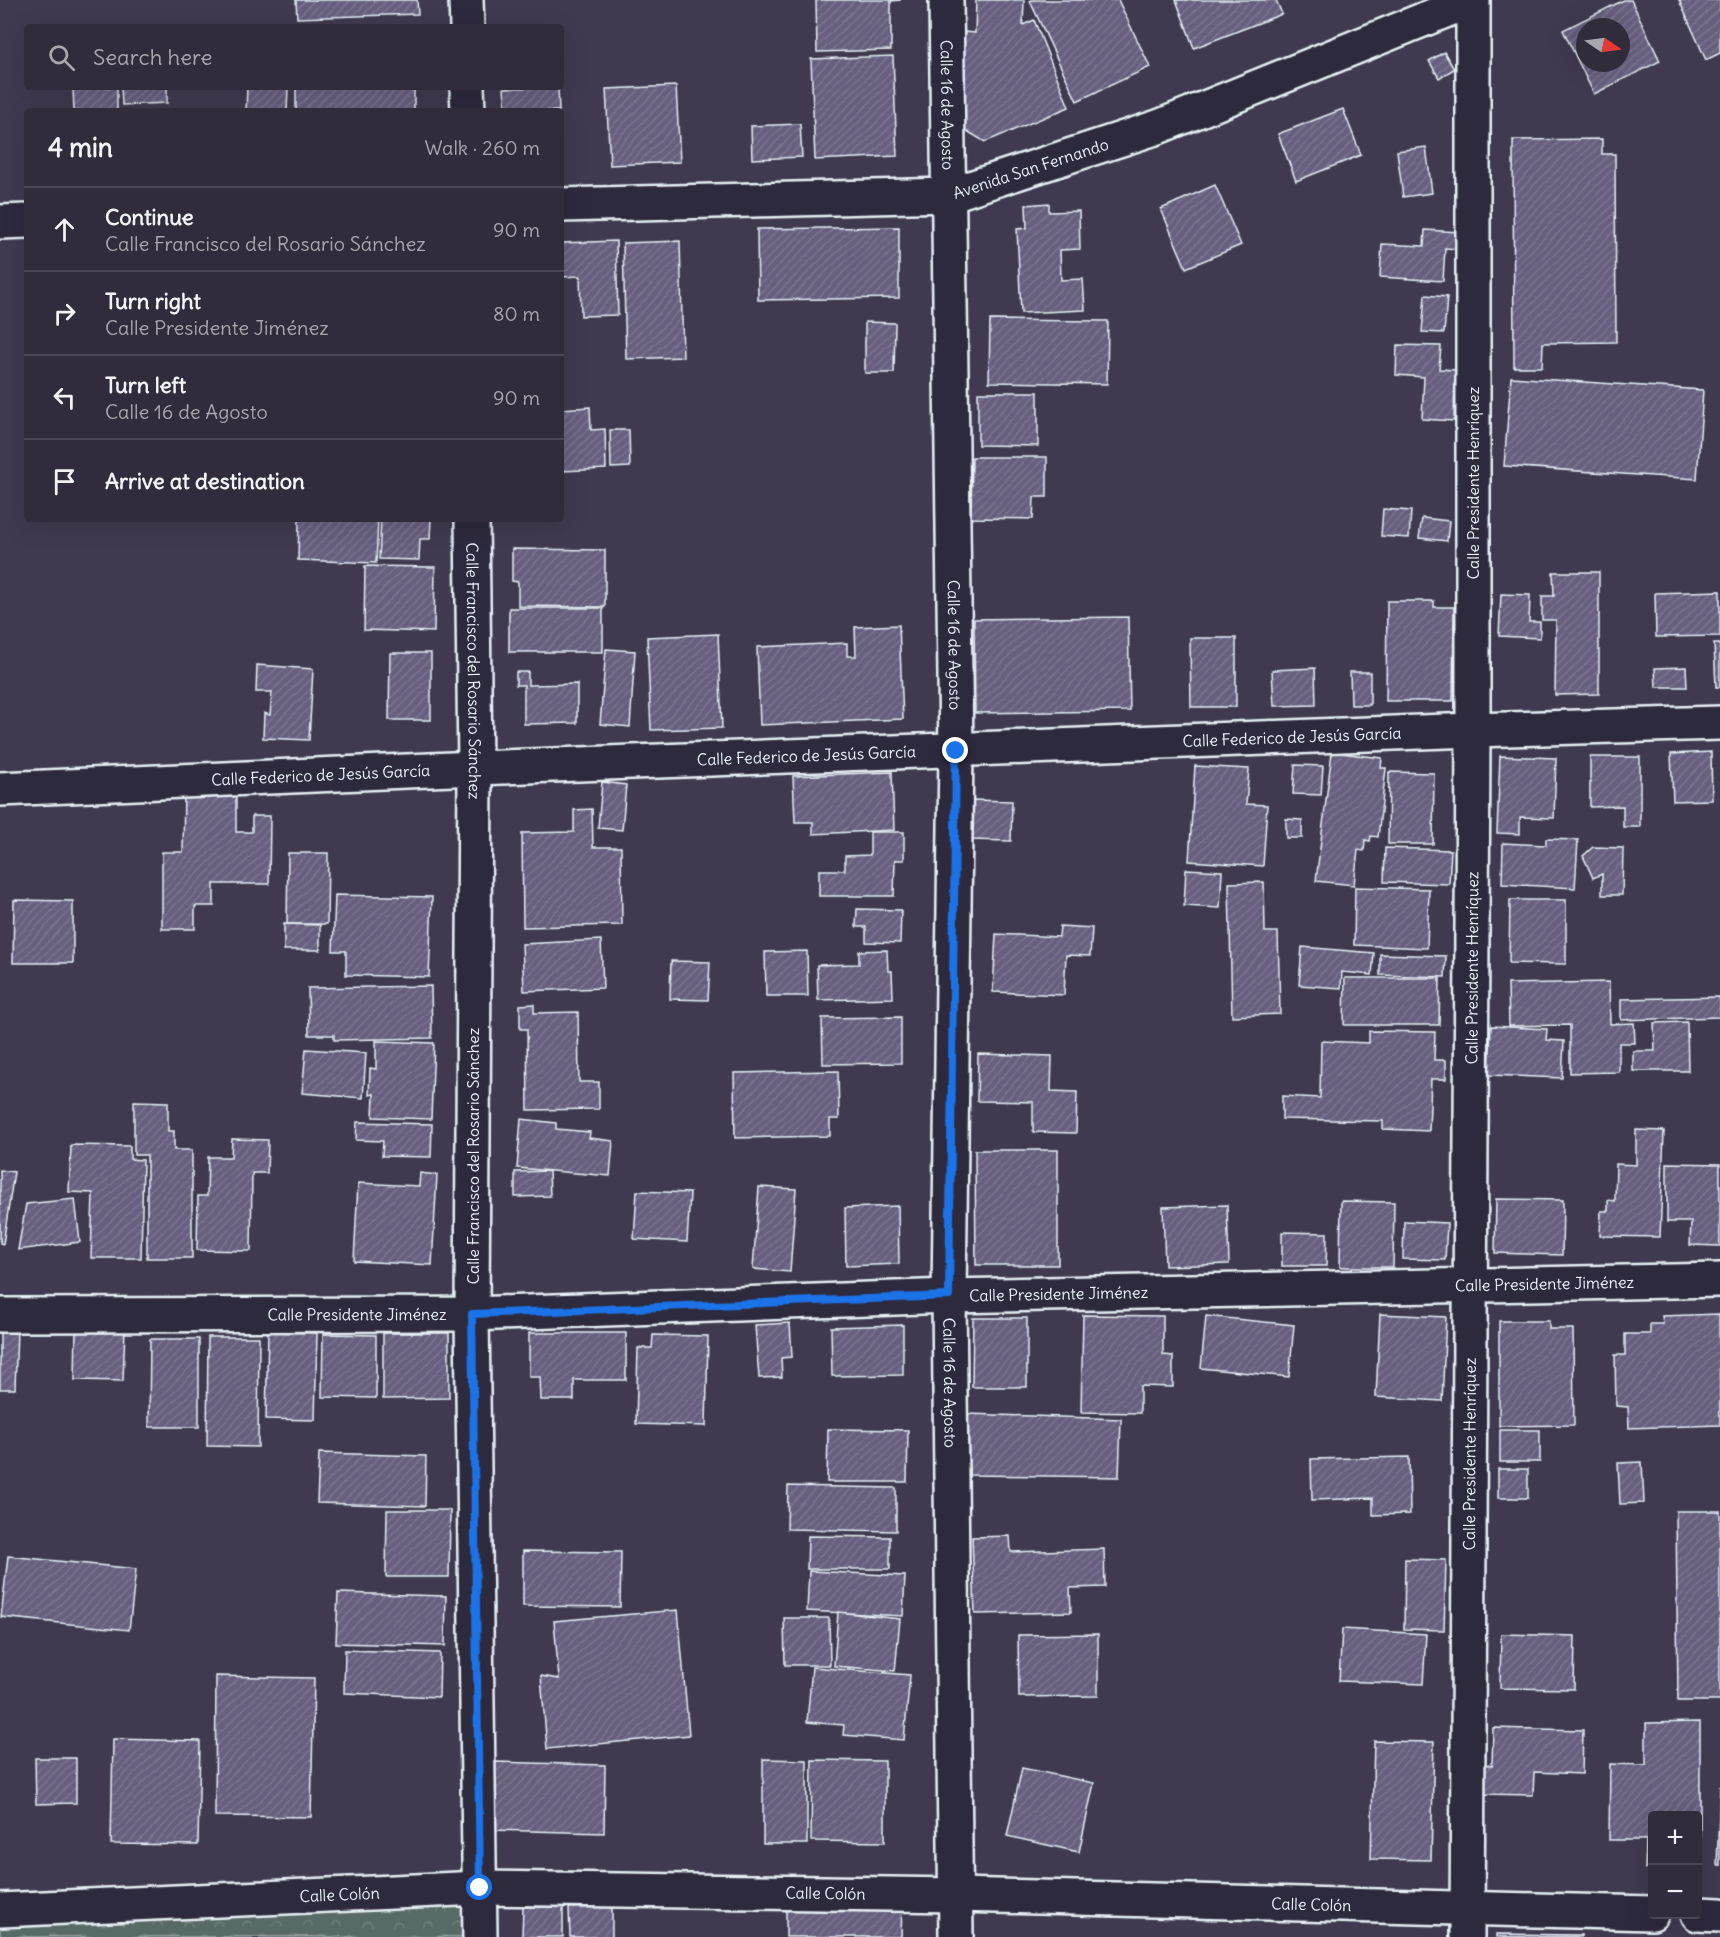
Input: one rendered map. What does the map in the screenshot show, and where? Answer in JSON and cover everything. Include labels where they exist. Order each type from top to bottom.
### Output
[{"type":"street","points":[[466,0],[467,24]]},
{"type":"street","name":"Calle 16 de Agosto","points":[[946,0],[956,751],[949,1296],[956,1937]]},
{"type":"street","name":"Avenida San Fernando","points":[[564,205],[949,195],[1158,127],[1472,0]]},
{"type":"street","name":"Calle Presidente Henríquez","points":[[1468,1923],[1473,730],[1472,0]]},
{"type":"street","points":[[467,90],[468,108]]},
{"type":"street","points":[[0,222],[24,221]]},
{"type":"street","name":"Calle Francisco del Rosario Sánchez","points":[[472,522],[475,768],[472,1314],[480,1937]]},
{"type":"street","name":"Calle Federico de Jesús García","points":[[0,789],[475,768],[1473,730],[1720,723]]},
{"type":"street","name":"Calle Presidente Jiménez","points":[[0,1315],[472,1314],[949,1296],[1720,1280]]},
{"type":"street","name":"Calle Colón","points":[[0,1910],[480,1888],[957,1895],[1468,1923],[1648,1913]]},
{"type":"street","points":[[1702,1914],[1720,1915]]},
{"type":"green space","points":[[480,1888],[480,1937],[0,1937],[0,1910]]},
{"type":"building","points":[[296,0],[417,0],[418,14],[297,18]]},
{"type":"building","points":[[816,0],[901,0],[891,1],[891,50],[817,52]]},
{"type":"building","points":[[976,0],[1024,0],[1023,25],[1034,20],[1069,107],[985,142],[962,128],[964,32],[975,33]]},
{"type":"building","points":[[1118,0],[1150,67],[1077,101],[1030,1]]},
{"type":"building","points":[[1176,0],[1276,0],[1282,14],[1194,48]]},
{"type":"building","points":[[1624,0],[1631,0],[1660,61],[1594,94],[1583,72],[1630,72],[1630,18],[1587,18]]},
{"type":"building","points":[[1679,0],[1720,0],[1720,53],[1706,60]]},
{"type":"building","points":[[1576,24],[1576,57],[1563,30]]},
{"type":"building","points":[[1444,52],[1454,69],[1439,78],[1429,61]]},
{"type":"building","points":[[893,56],[897,156],[815,160],[811,59]]},
{"type":"building","points":[[676,86],[680,162],[610,165],[606,89]]},
{"type":"building","points":[[73,90],[117,90],[117,108],[74,108]]},
{"type":"building","points":[[121,90],[167,90],[167,103],[122,105]]},
{"type":"building","points":[[247,90],[288,90],[287,108],[246,108]]},
{"type":"building","points":[[296,90],[414,90],[414,108],[296,108]]},
{"type":"building","points":[[504,90],[558,90],[559,108],[506,108]]},
{"type":"building","points":[[1343,109],[1361,155],[1296,181],[1278,134]]},
{"type":"building","points":[[800,124],[802,157],[752,159],[751,126]]},
{"type":"building","points":[[1602,139],[1602,154],[1615,154],[1616,342],[1543,343],[1542,367],[1514,367],[1513,140]]},
{"type":"building","points":[[1426,147],[1432,193],[1403,197],[1397,151]]},
{"type":"building","points":[[1215,185],[1241,245],[1186,268],[1161,209]]},
{"type":"building","points":[[1049,203],[1049,212],[1079,211],[1080,249],[1060,250],[1061,280],[1083,279],[1085,310],[1021,313],[1017,229],[1027,228],[1026,205]]},
{"type":"building","points":[[899,227],[899,298],[758,300],[757,229]]},
{"type":"building","points":[[1425,230],[1459,232],[1458,249],[1445,248],[1443,281],[1380,277],[1382,244],[1424,246]]},
{"type":"building","points":[[616,241],[618,315],[581,316],[580,276],[564,277],[564,243]]},
{"type":"building","points":[[680,241],[683,357],[626,359],[623,243]]},
{"type":"building","points":[[1425,295],[1447,297],[1444,333],[1422,332]]},
{"type":"building","points":[[990,320],[1108,321],[1107,384],[989,382]]},
{"type":"building","points":[[865,322],[895,323],[894,373],[865,373]]},
{"type":"building","points":[[1397,345],[1441,346],[1439,369],[1455,370],[1454,421],[1422,419],[1424,377],[1396,375]]},
{"type":"building","points":[[1511,377],[1703,390],[1697,479],[1504,466]]},
{"type":"building","points":[[978,392],[1038,392],[1038,446],[978,445]]},
{"type":"building","points":[[590,407],[591,430],[605,429],[606,469],[564,471],[564,409]]},
{"type":"building","points":[[610,430],[629,430],[630,467],[611,468]]},
{"type":"building","points":[[972,457],[1047,457],[1047,497],[1034,497],[1033,519],[971,518]]},
{"type":"building","points":[[1383,509],[1411,511],[1409,538],[1381,536]]},
{"type":"building","points":[[1422,518],[1449,521],[1447,541],[1419,538]]},
{"type":"building","points":[[299,522],[378,522],[376,563],[298,560]]},
{"type":"building","points":[[381,522],[431,522],[430,539],[420,539],[419,560],[379,559]]},
{"type":"building","points":[[512,549],[605,550],[605,607],[518,606],[518,582],[512,581]]},
{"type":"building","points":[[365,566],[435,567],[434,632],[364,630]]},
{"type":"building","points":[[1553,572],[1599,572],[1599,694],[1555,695],[1556,620],[1542,620],[1542,596],[1554,596]]},
{"type":"building","points":[[1720,591],[1720,636],[1656,637],[1655,593]]},
{"type":"building","points":[[1501,594],[1530,595],[1529,622],[1540,622],[1540,638],[1499,636]]},
{"type":"building","points":[[1387,601],[1434,601],[1434,607],[1454,607],[1453,701],[1386,701]]},
{"type":"building","points":[[509,608],[603,608],[603,652],[509,652]]},
{"type":"building","points":[[1128,617],[1130,711],[975,713],[974,619]]},
{"type":"building","points":[[899,625],[903,719],[760,725],[757,647],[847,643],[847,656],[856,656],[855,627]]},
{"type":"building","points":[[718,634],[722,728],[651,730],[647,637]]},
{"type":"building","points":[[1190,638],[1236,638],[1236,707],[1191,707]]},
{"type":"building","points":[[1714,644],[1720,644],[1720,687],[1716,687]]},
{"type":"building","points":[[606,649],[635,651],[630,727],[600,724]]},
{"type":"building","points":[[390,653],[431,653],[431,720],[389,720]]},
{"type":"building","points":[[257,665],[313,669],[309,740],[263,738],[264,713],[270,715],[272,692],[256,692]]},
{"type":"building","points":[[1686,667],[1687,687],[1656,687],[1655,668]]},
{"type":"building","points":[[1315,668],[1316,705],[1274,706],[1272,670]]},
{"type":"building","points":[[516,672],[528,672],[528,685],[577,684],[577,723],[524,724],[524,685],[516,685]]},
{"type":"building","points":[[1350,672],[1370,672],[1370,705],[1351,705]]},
{"type":"building","points":[[1332,752],[1382,758],[1381,768],[1386,768],[1378,837],[1371,836],[1370,841],[1365,840],[1364,851],[1358,850],[1354,885],[1316,881]]},
{"type":"building","points":[[1711,752],[1712,800],[1673,801],[1671,754]]},
{"type":"building","points":[[1500,756],[1556,758],[1554,818],[1520,817],[1520,834],[1497,833]]},
{"type":"building","points":[[1590,757],[1640,757],[1640,827],[1623,827],[1623,806],[1590,807]]},
{"type":"building","points":[[1295,765],[1323,766],[1321,795],[1293,794]]},
{"type":"building","points":[[1195,766],[1249,769],[1246,804],[1267,805],[1263,866],[1189,861]]},
{"type":"building","points":[[892,772],[894,830],[813,834],[813,822],[795,822],[793,776]]},
{"type":"building","points":[[1389,772],[1434,773],[1433,844],[1388,844]]},
{"type":"building","points":[[602,782],[626,785],[622,830],[598,828]]},
{"type":"building","points":[[184,791],[236,791],[236,832],[252,832],[252,816],[270,816],[269,884],[214,884],[214,906],[195,906],[195,929],[162,929],[162,852],[183,852]]},
{"type":"building","points":[[968,800],[1012,801],[1011,841],[968,840]]},
{"type":"building","points":[[592,809],[593,847],[621,847],[622,925],[523,927],[522,833],[574,832],[574,810]]},
{"type":"building","points":[[1286,819],[1302,820],[1302,838],[1286,838]]},
{"type":"building","points":[[870,832],[904,832],[904,860],[895,860],[894,896],[819,896],[819,870],[845,870],[845,856],[870,855]]},
{"type":"building","points":[[1546,839],[1578,840],[1575,888],[1502,884],[1503,843],[1546,845]]},
{"type":"building","points":[[1593,847],[1623,848],[1622,895],[1602,895],[1602,874],[1593,878],[1583,856]]},
{"type":"building","points":[[1385,848],[1451,850],[1449,884],[1384,882]]},
{"type":"building","points":[[288,853],[328,853],[327,924],[287,924]]},
{"type":"building","points":[[1186,869],[1222,871],[1220,908],[1184,906]]},
{"type":"building","points":[[1264,882],[1265,932],[1278,932],[1280,1014],[1232,1016],[1229,883]]},
{"type":"building","points":[[1355,887],[1429,889],[1427,948],[1354,945]]},
{"type":"building","points":[[335,895],[432,897],[429,977],[346,975],[346,951],[333,951]]},
{"type":"building","points":[[14,900],[73,901],[73,963],[13,963]]},
{"type":"building","points":[[1510,900],[1566,900],[1566,964],[1509,963]]},
{"type":"building","points":[[857,909],[901,910],[900,943],[866,942],[866,927],[856,927]]},
{"type":"building","points":[[284,924],[320,925],[320,950],[284,950]]},
{"type":"building","points":[[1060,926],[1092,928],[1090,956],[1066,955],[1064,995],[993,992],[996,934],[1059,937]]},
{"type":"building","points":[[601,940],[603,988],[524,991],[522,944]]},
{"type":"building","points":[[1302,947],[1374,953],[1372,975],[1342,972],[1341,988],[1299,985]]},
{"type":"building","points":[[887,950],[888,971],[892,971],[893,998],[818,1000],[817,965],[859,964],[859,951]]},
{"type":"building","points":[[807,951],[808,996],[766,996],[765,952]]},
{"type":"building","points":[[1380,954],[1446,956],[1445,977],[1380,975]]},
{"type":"building","points":[[671,961],[710,962],[708,1000],[670,999]]},
{"type":"building","points":[[1345,978],[1440,978],[1439,1025],[1344,1025]]},
{"type":"building","points":[[1609,982],[1610,1024],[1634,1023],[1635,1043],[1619,1043],[1619,1072],[1570,1073],[1570,1025],[1509,1026],[1508,984]]},
{"type":"building","points":[[431,986],[432,1038],[334,1040],[334,1035],[309,1035],[308,988]]},
{"type":"building","points":[[1720,997],[1720,1017],[1621,1020],[1621,999]]},
{"type":"building","points":[[534,1004],[534,1013],[578,1012],[579,1082],[599,1082],[599,1109],[528,1110],[527,1029],[520,1029],[520,1005]]},
{"type":"building","points":[[901,1017],[901,1063],[823,1064],[822,1018]]},
{"type":"building","points":[[1687,1022],[1688,1071],[1633,1071],[1633,1051],[1655,1051],[1654,1023]]},
{"type":"building","points":[[1491,1026],[1547,1029],[1546,1040],[1564,1041],[1562,1078],[1489,1075]]},
{"type":"building","points":[[1369,1031],[1435,1032],[1434,1060],[1446,1060],[1446,1079],[1431,1079],[1429,1131],[1383,1129],[1383,1121],[1282,1119],[1282,1096],[1320,1098],[1321,1041],[1369,1043]]},
{"type":"building","points":[[376,1041],[434,1043],[431,1119],[373,1117],[374,1094],[369,1095],[370,1068],[376,1069]]},
{"type":"building","points":[[306,1049],[366,1053],[363,1098],[302,1093]]},
{"type":"building","points":[[978,1054],[1052,1056],[1051,1091],[1077,1092],[1076,1133],[1033,1132],[1033,1102],[977,1101]]},
{"type":"building","points":[[838,1071],[839,1119],[830,1119],[830,1136],[735,1138],[734,1073]]},
{"type":"building","points":[[134,1101],[168,1102],[168,1131],[174,1131],[174,1150],[192,1150],[192,1258],[147,1258],[147,1155],[134,1155]]},
{"type":"building","points":[[521,1119],[556,1123],[556,1129],[590,1132],[589,1138],[613,1141],[610,1176],[517,1168]]},
{"type":"building","points":[[357,1122],[432,1124],[431,1157],[382,1156],[383,1141],[356,1140]]},
{"type":"building","points":[[1636,1130],[1664,1131],[1660,1237],[1600,1236],[1601,1211],[1608,1211],[1608,1200],[1615,1201],[1616,1164],[1636,1165]]},
{"type":"building","points":[[232,1139],[268,1140],[267,1173],[252,1173],[251,1251],[197,1250],[198,1196],[207,1196],[208,1157],[231,1157]]},
{"type":"building","points":[[71,1145],[130,1146],[130,1159],[143,1160],[141,1258],[91,1258],[93,1193],[69,1192]]},
{"type":"building","points":[[975,1150],[1058,1150],[1058,1265],[976,1265]]},
{"type":"building","points":[[1667,1163],[1720,1164],[1720,1246],[1690,1245],[1691,1222],[1667,1222]]},
{"type":"building","points":[[0,1170],[14,1172],[3,1244],[0,1243]]},
{"type":"building","points":[[549,1171],[550,1196],[515,1197],[515,1172]]},
{"type":"building","points":[[420,1173],[437,1175],[432,1265],[354,1261],[358,1183],[419,1186]]},
{"type":"building","points":[[759,1187],[796,1189],[790,1272],[753,1269]]},
{"type":"building","points":[[637,1191],[690,1193],[687,1242],[634,1239]]},
{"type":"building","points":[[75,1199],[80,1242],[18,1250],[26,1204]]},
{"type":"building","points":[[1496,1199],[1563,1200],[1562,1255],[1495,1253]]},
{"type":"building","points":[[1341,1201],[1394,1202],[1393,1267],[1340,1267]]},
{"type":"building","points":[[1227,1205],[1229,1264],[1165,1266],[1163,1207]]},
{"type":"building","points":[[898,1206],[899,1264],[846,1266],[845,1208]]},
{"type":"building","points":[[1404,1221],[1447,1223],[1445,1260],[1403,1259]]},
{"type":"building","points":[[1282,1232],[1327,1233],[1326,1266],[1282,1266]]},
{"type":"building","points":[[1380,1314],[1446,1317],[1442,1401],[1376,1397]]},
{"type":"building","points":[[1719,1314],[1720,1425],[1629,1428],[1628,1407],[1616,1406],[1615,1355],[1625,1355],[1625,1334],[1650,1334],[1650,1324],[1663,1324],[1662,1316]]},
{"type":"building","points":[[1083,1315],[1163,1316],[1163,1355],[1173,1356],[1173,1387],[1140,1386],[1140,1413],[1081,1412]]},
{"type":"building","points":[[1206,1316],[1294,1325],[1289,1377],[1201,1368]]},
{"type":"building","points":[[973,1318],[1027,1318],[1027,1387],[972,1387]]},
{"type":"building","points":[[1499,1321],[1549,1321],[1549,1329],[1573,1329],[1574,1425],[1499,1426]]},
{"type":"building","points":[[790,1323],[792,1357],[781,1358],[782,1377],[759,1378],[755,1325]]},
{"type":"building","points":[[903,1325],[903,1375],[832,1376],[831,1327]]},
{"type":"building","points":[[76,1327],[125,1328],[123,1381],[75,1380]]},
{"type":"building","points":[[0,1328],[17,1329],[15,1389],[0,1389]]},
{"type":"building","points":[[268,1332],[317,1333],[315,1420],[266,1419]]},
{"type":"building","points":[[383,1333],[449,1333],[449,1398],[383,1399]]},
{"type":"building","points":[[529,1333],[626,1333],[626,1380],[574,1380],[574,1400],[541,1400],[540,1377],[529,1377]]},
{"type":"building","points":[[323,1334],[376,1335],[376,1398],[322,1397]]},
{"type":"building","points":[[653,1335],[708,1336],[706,1426],[636,1424],[638,1348],[652,1348]]},
{"type":"building","points":[[208,1337],[259,1337],[258,1447],[207,1446]]},
{"type":"building","points":[[150,1339],[199,1339],[199,1427],[149,1427]]},
{"type":"building","points":[[967,1414],[1121,1419],[1119,1477],[969,1475]]},
{"type":"building","points":[[828,1429],[908,1430],[907,1482],[827,1482]]},
{"type":"building","points":[[1500,1430],[1540,1430],[1540,1462],[1500,1462]]},
{"type":"building","points":[[319,1453],[426,1456],[425,1506],[317,1503]]},
{"type":"building","points":[[1409,1457],[1410,1514],[1373,1515],[1373,1498],[1312,1500],[1311,1459]]},
{"type":"building","points":[[1642,1462],[1644,1503],[1620,1504],[1618,1463]]},
{"type":"building","points":[[1498,1469],[1528,1469],[1528,1498],[1498,1498]]},
{"type":"building","points":[[788,1486],[896,1488],[896,1531],[787,1529]]},
{"type":"building","points":[[387,1510],[450,1510],[449,1577],[386,1577]]},
{"type":"building","points":[[1676,1511],[1720,1511],[1720,1701],[1678,1701]]},
{"type":"building","points":[[808,1536],[890,1537],[890,1569],[807,1569]]},
{"type":"building","points":[[1010,1536],[1011,1552],[1104,1549],[1105,1587],[1070,1588],[1071,1612],[975,1614],[972,1537]]},
{"type":"building","points":[[523,1551],[621,1552],[620,1607],[523,1606]]},
{"type":"building","points":[[8,1556],[136,1569],[129,1630],[1,1617]]},
{"type":"building","points":[[1405,1559],[1446,1560],[1444,1630],[1404,1629]]},
{"type":"building","points":[[809,1571],[905,1576],[903,1616],[807,1611]]},
{"type":"building","points":[[338,1593],[446,1596],[445,1646],[336,1643]]},
{"type":"building","points":[[678,1610],[689,1735],[547,1749],[541,1676],[559,1679],[554,1621]]},
{"type":"building","points":[[838,1612],[900,1619],[895,1671],[834,1666]]},
{"type":"building","points":[[784,1618],[829,1618],[830,1665],[785,1665]]},
{"type":"building","points":[[1342,1629],[1426,1634],[1423,1684],[1339,1681]]},
{"type":"building","points":[[1098,1634],[1098,1696],[1019,1697],[1018,1635]]},
{"type":"building","points":[[1501,1634],[1575,1636],[1574,1689],[1500,1688]]},
{"type":"building","points":[[345,1650],[440,1653],[439,1697],[344,1693]]},
{"type":"building","points":[[812,1667],[910,1675],[904,1740],[843,1735],[844,1725],[807,1722]]},
{"type":"building","points":[[216,1676],[314,1678],[311,1817],[215,1816]]},
{"type":"building","points":[[1700,1722],[1700,1811],[1648,1811],[1648,1869],[1645,1869],[1646,1840],[1609,1840],[1610,1764],[1646,1765],[1646,1723]]},
{"type":"building","points":[[1493,1728],[1583,1730],[1582,1774],[1534,1772],[1533,1795],[1481,1794],[1482,1763],[1492,1766]]},
{"type":"building","points":[[113,1739],[200,1741],[198,1845],[111,1844]]},
{"type":"building","points":[[1374,1741],[1434,1742],[1431,1860],[1371,1859]]},
{"type":"building","points":[[35,1758],[76,1758],[76,1803],[36,1804]]},
{"type":"building","points":[[763,1759],[807,1760],[807,1844],[763,1844]]},
{"type":"building","points":[[812,1760],[885,1761],[885,1842],[811,1841]]},
{"type":"building","points":[[494,1762],[605,1765],[604,1833],[492,1830]]},
{"type":"building","points":[[1022,1768],[1094,1783],[1079,1852],[1007,1836]]},
{"type":"building","points":[[1720,1786],[1720,1865],[1717,1865]]},
{"type":"building","points":[[786,1903],[902,1903],[901,1937],[786,1937]]},
{"type":"building","points":[[523,1907],[563,1907],[563,1937],[522,1937]]},
{"type":"building","points":[[612,1907],[612,1937],[570,1937],[569,1908]]},
{"type":"building","points":[[1497,1934],[1581,1935],[1581,1937],[1497,1937]]},
{"type":"route","points":[[480,1888],[472,1314],[949,1296],[956,751]]}]
